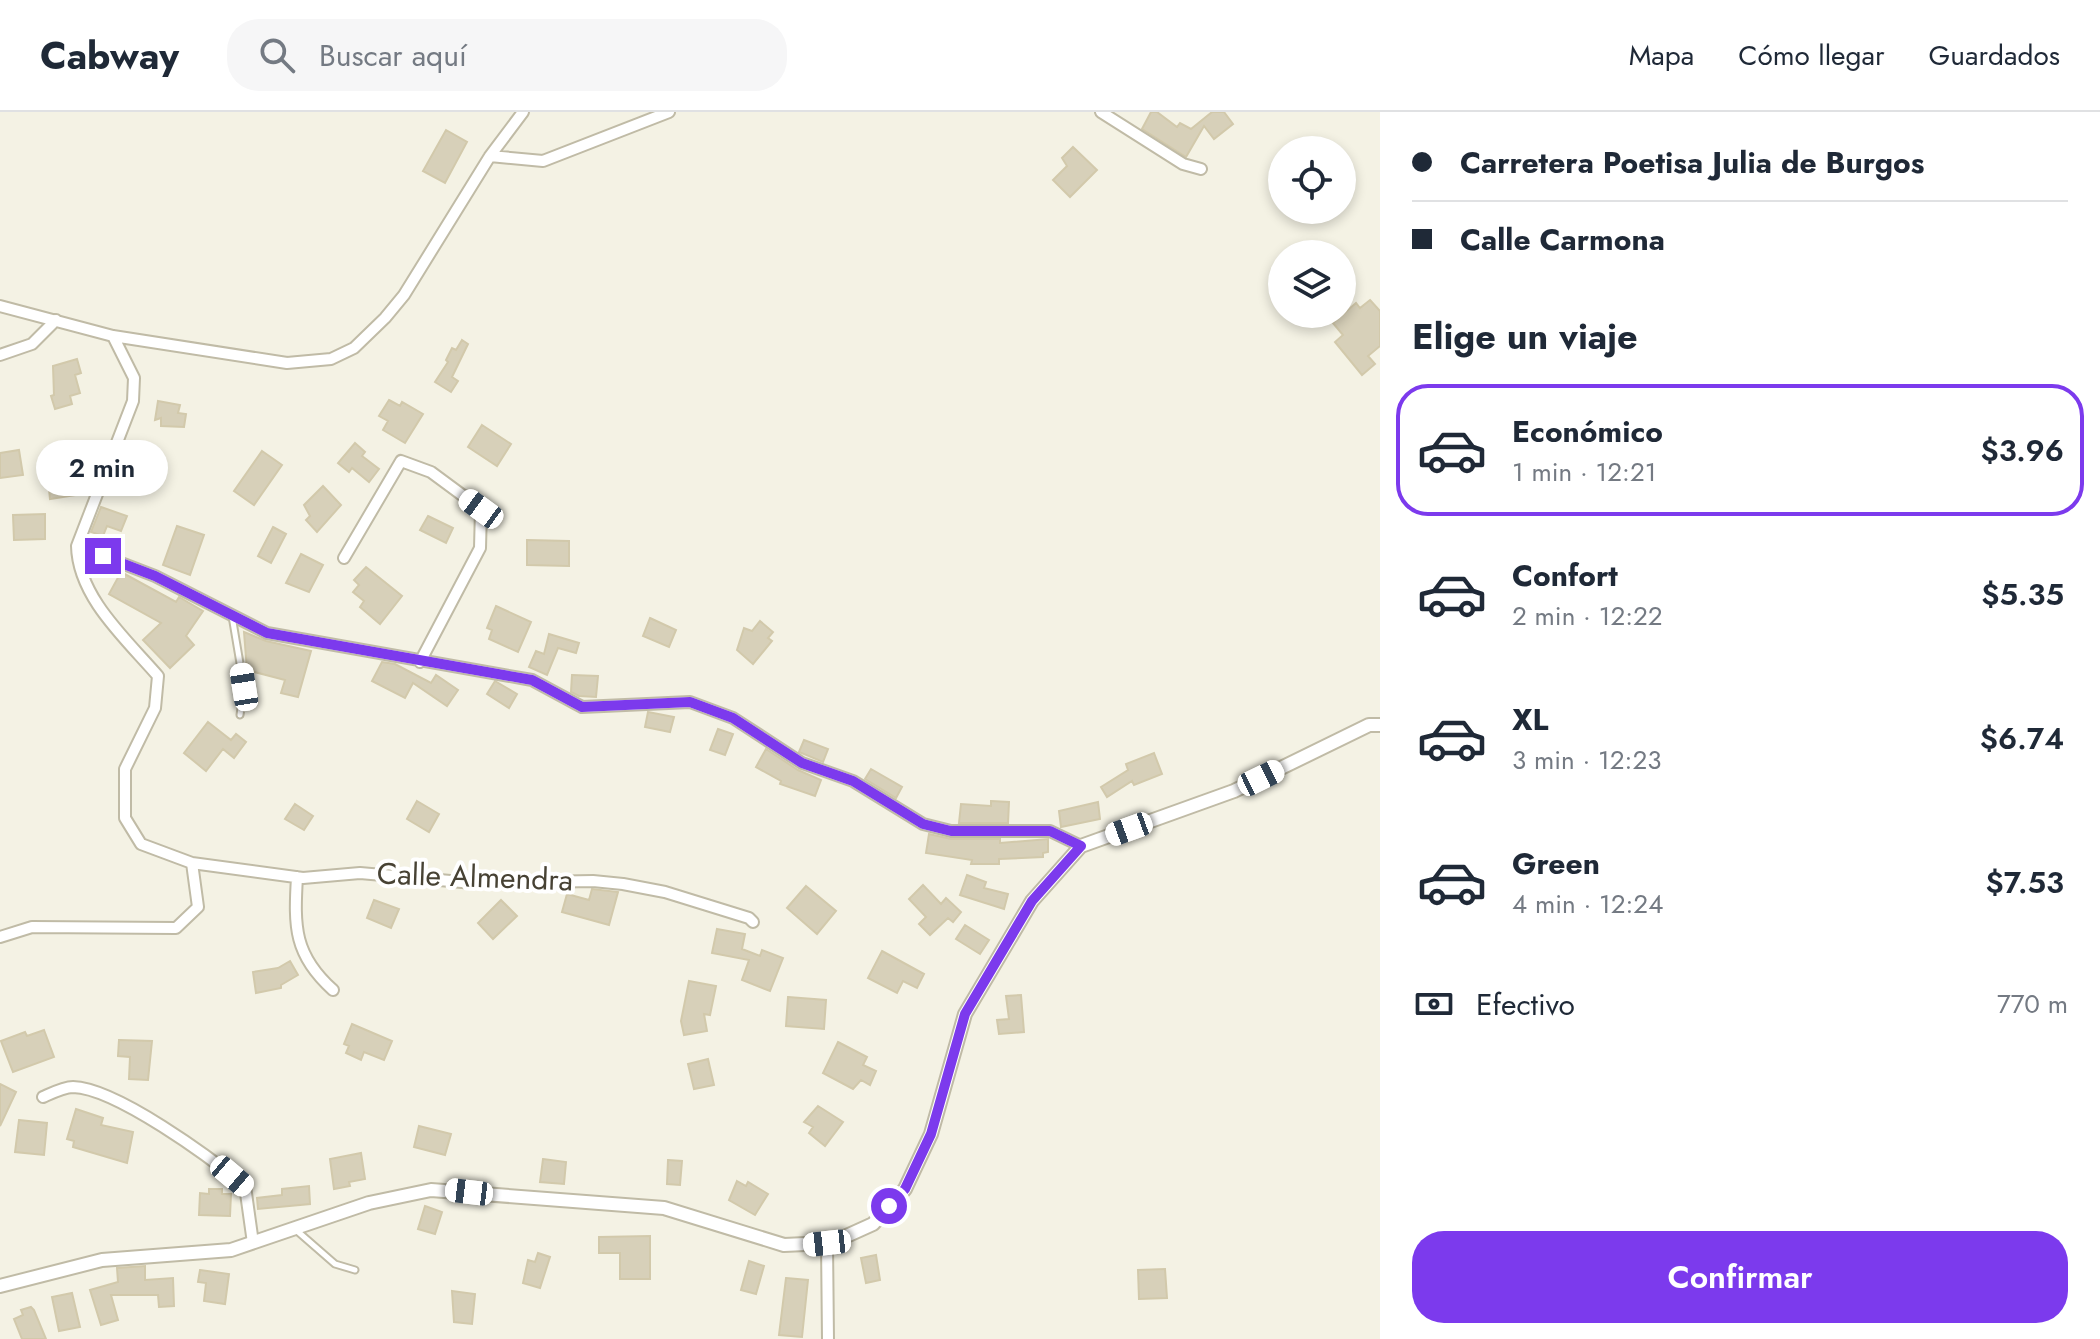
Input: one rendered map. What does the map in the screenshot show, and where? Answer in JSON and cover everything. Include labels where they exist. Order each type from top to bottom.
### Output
[{"type":"street","points":[[0,306],[113,336],[287,363],[312,362],[342,353],[354,348],[404,295],[490,156],[523,112]]},
{"type":"street","points":[[490,156],[543,161],[669,112]]},
{"type":"street","points":[[1101,112],[1183,164],[1201,169]]},
{"type":"street","points":[[0,355],[32,344],[56,320]]},
{"type":"street","points":[[113,336],[134,378],[133,401],[77,546],[155,576],[267,633],[532,680],[582,707],[690,702],[733,718],[802,763],[853,781],[923,824],[951,831],[1050,831],[1081,846]]},
{"type":"street","points":[[344,558],[401,461],[431,472],[481,509],[480,548],[420,662]]},
{"type":"street","name":"Calle Almendra","points":[[77,546],[78,564],[95,601],[158,676],[155,708],[125,769],[125,818],[141,844],[192,863],[297,877],[360,873],[473,883],[593,881],[665,892],[749,918],[753,922]]},
{"type":"street","points":[[0,1286],[102,1260],[231,1250],[384,1200],[413,1192],[447,1189],[664,1208],[784,1245],[827,1243],[873,1224],[905,1189],[931,1134],[965,1014],[1032,901],[1081,846],[1234,791],[1369,725],[1380,725]]},
{"type":"street","points":[[0,937],[32,927],[176,928],[198,907],[192,863]]},
{"type":"street","points":[[297,877],[295,913],[300,948],[315,973],[333,990]]},
{"type":"street","points":[[43,1097],[71,1087],[109,1096],[213,1160],[245,1186],[253,1243]]},
{"type":"street","points":[[827,1243],[828,1339]]},
{"type":"lane","points":[[232,615],[244,687],[240,715]]},
{"type":"lane","points":[[295,1229],[335,1264],[355,1270]]},
{"type":"building","points":[[1151,112],[1157,112],[1177,127],[1180,123],[1191,129],[1212,112],[1224,112],[1233,124],[1214,139],[1204,126],[1186,157],[1142,129]]},
{"type":"building","points":[[446,130],[467,142],[445,183],[423,171]]},
{"type":"building","points":[[1073,147],[1097,170],[1070,197],[1053,180],[1067,166],[1062,158]]},
{"type":"building","points":[[1370,300],[1380,311],[1380,346],[1368,356],[1375,364],[1362,375],[1335,342],[1343,335],[1337,328],[1356,328],[1356,303],[1360,308]]},
{"type":"building","points":[[462,340],[468,344],[452,377],[458,381],[451,392],[435,382],[448,362],[446,360],[452,348],[456,350]]},
{"type":"building","points":[[77,359],[81,373],[75,375],[80,393],[70,396],[72,404],[55,409],[51,396],[54,395],[53,366]]},
{"type":"building","points":[[389,400],[400,406],[402,402],[423,414],[405,443],[383,430],[388,421],[379,416]]},
{"type":"building","points":[[158,401],[180,405],[178,413],[186,414],[184,427],[161,426],[161,418],[155,420]]},
{"type":"building","points":[[482,425],[511,444],[497,466],[468,447]]},
{"type":"building","points":[[355,443],[365,452],[362,456],[379,469],[369,482],[352,468],[349,472],[338,463]]},
{"type":"building","points":[[19,450],[23,475],[0,478],[0,453]]},
{"type":"building","points":[[262,451],[282,465],[254,505],[234,491]]},
{"type":"building","points":[[73,475],[76,495],[50,499],[48,479]]},
{"type":"building","points":[[323,486],[341,505],[317,532],[306,520],[310,516],[304,505]]},
{"type":"building","points":[[101,507],[127,516],[121,531],[107,526],[103,536],[91,532]]},
{"type":"building","points":[[45,514],[45,539],[14,540],[13,515]]},
{"type":"building","points":[[428,516],[453,528],[446,543],[420,530]]},
{"type":"building","points":[[177,526],[204,535],[190,575],[163,565]]},
{"type":"building","points":[[273,527],[286,534],[271,563],[258,556]]},
{"type":"building","points":[[527,540],[569,541],[569,566],[527,565]]},
{"type":"building","points":[[301,554],[323,565],[309,592],[286,583]]},
{"type":"building","points":[[366,567],[402,596],[380,624],[360,607],[364,601],[353,592],[359,585],[354,580]]},
{"type":"building","points":[[121,572],[176,602],[179,597],[203,611],[186,636],[194,645],[170,668],[143,640],[161,623],[109,594]]},
{"type":"building","points":[[496,606],[531,622],[518,652],[489,639],[492,630],[487,628]]},
{"type":"building","points":[[650,618],[676,630],[669,647],[643,636]]},
{"type":"building","points":[[760,621],[773,632],[768,638],[772,641],[753,664],[737,650],[744,628],[752,631]]},
{"type":"building","points":[[244,632],[266,641],[311,651],[298,697],[281,693],[285,680],[247,670]]},
{"type":"building","points":[[549,634],[579,643],[576,653],[558,648],[547,675],[529,667],[536,651],[544,654]]},
{"type":"building","points":[[382,662],[395,664],[431,683],[436,675],[458,690],[447,706],[413,683],[405,698],[372,681]]},
{"type":"building","points":[[572,675],[598,676],[596,697],[571,692]]},
{"type":"building","points":[[495,681],[517,694],[509,708],[487,694]]},
{"type":"building","points":[[648,712],[674,717],[670,732],[645,727]]},
{"type":"building","points":[[208,722],[231,740],[236,734],[246,742],[234,758],[223,749],[206,771],[184,753]]},
{"type":"building","points":[[718,729],[733,734],[725,755],[710,750]]},
{"type":"building","points":[[804,740],[828,749],[823,762],[799,752]]},
{"type":"building","points":[[766,749],[798,770],[821,780],[815,796],[780,784],[781,781],[756,767]]},
{"type":"building","points":[[1154,753],[1162,774],[1134,785],[1132,781],[1107,797],[1101,787],[1128,770],[1126,764]]},
{"type":"building","points":[[871,769],[902,787],[896,798],[865,779]]},
{"type":"building","points":[[417,801],[439,814],[429,832],[407,819]]},
{"type":"building","points":[[991,801],[1009,802],[1008,823],[959,823],[961,804],[991,806]]},
{"type":"building","points":[[1098,802],[1100,819],[1061,827],[1059,811]]},
{"type":"building","points":[[295,804],[313,816],[304,830],[285,819]]},
{"type":"building","points":[[929,834],[951,839],[1000,839],[1000,843],[1048,839],[1048,852],[1043,853],[1043,857],[999,859],[999,864],[971,864],[972,860],[926,853]]},
{"type":"building","points":[[967,875],[986,882],[984,888],[1008,894],[1004,909],[960,895]]},
{"type":"building","points":[[923,885],[941,904],[946,898],[961,912],[953,922],[948,918],[930,935],[919,924],[926,917],[909,899]]},
{"type":"building","points":[[806,886],[836,911],[817,934],[787,908]]},
{"type":"building","points":[[592,889],[618,892],[609,925],[562,912],[567,894],[589,900]]},
{"type":"building","points":[[374,900],[399,909],[391,928],[367,918]]},
{"type":"building","points":[[501,900],[517,916],[493,939],[478,923]]},
{"type":"building","points":[[965,925],[989,940],[980,954],[956,939]]},
{"type":"building","points":[[717,929],[745,934],[742,949],[760,956],[762,950],[783,958],[770,991],[742,980],[749,960],[712,953]]},
{"type":"building","points":[[882,951],[924,974],[917,988],[903,981],[897,993],[868,978]]},
{"type":"building","points":[[290,961],[298,975],[281,988],[256,993],[253,972],[278,968]]},
{"type":"building","points":[[689,981],[716,986],[710,1015],[704,1014],[707,1031],[684,1035],[681,1021]]},
{"type":"building","points":[[1021,995],[1024,1032],[999,1034],[997,1020],[1009,1019],[1006,996]]},
{"type":"building","points":[[788,997],[826,1000],[824,1029],[786,1026]]},
{"type":"building","points":[[352,1024],[392,1041],[384,1060],[364,1052],[361,1060],[346,1053],[349,1046],[344,1044]]},
{"type":"building","points":[[44,1030],[54,1057],[13,1072],[1,1041],[25,1032],[27,1036]]},
{"type":"building","points":[[119,1040],[152,1041],[148,1080],[129,1079],[130,1057],[118,1056]]},
{"type":"building","points":[[838,1042],[867,1057],[863,1065],[876,1071],[870,1085],[861,1080],[853,1089],[823,1073]]},
{"type":"building","points":[[708,1059],[714,1085],[694,1089],[688,1064]]},
{"type":"building","points":[[0,1084],[16,1092],[0,1126]]},
{"type":"building","points":[[818,1106],[843,1122],[825,1146],[809,1133],[813,1127],[804,1122]]},
{"type":"building","points":[[76,1109],[103,1118],[101,1125],[133,1132],[127,1163],[73,1147],[74,1141],[67,1139]]},
{"type":"building","points":[[19,1120],[47,1123],[44,1155],[15,1152]]},
{"type":"building","points":[[419,1126],[451,1134],[445,1155],[414,1147]]},
{"type":"building","points":[[361,1153],[365,1179],[334,1189],[330,1159]]},
{"type":"building","points":[[543,1159],[566,1162],[564,1184],[540,1182]]},
{"type":"building","points":[[668,1160],[682,1161],[680,1185],[667,1184]]},
{"type":"building","points":[[737,1181],[746,1186],[748,1182],[768,1194],[755,1215],[729,1200]]},
{"type":"building","points":[[309,1186],[310,1204],[258,1209],[257,1198],[282,1195],[282,1189]]},
{"type":"building","points":[[209,1189],[222,1189],[222,1194],[231,1194],[230,1216],[199,1215],[200,1193],[209,1194]]},
{"type":"building","points":[[425,1206],[442,1212],[435,1234],[418,1229]]},
{"type":"building","points":[[650,1236],[650,1279],[620,1279],[620,1253],[599,1253],[599,1237]]},
{"type":"building","points":[[538,1253],[550,1257],[540,1288],[523,1283],[528,1260],[535,1262]]},
{"type":"building","points":[[876,1255],[880,1280],[866,1283],[861,1258]]},
{"type":"building","points":[[749,1261],[764,1266],[756,1294],[741,1290]]},
{"type":"building","points":[[145,1266],[145,1280],[173,1278],[174,1306],[159,1307],[158,1295],[111,1295],[118,1320],[101,1325],[90,1290],[118,1282],[117,1268]]},
{"type":"building","points":[[1165,1269],[1167,1298],[1139,1299],[1138,1270]]},
{"type":"building","points":[[200,1270],[229,1274],[225,1304],[204,1301],[206,1283],[198,1282]]},
{"type":"building","points":[[786,1278],[808,1280],[802,1337],[779,1335]]},
{"type":"building","points":[[452,1291],[475,1294],[472,1324],[454,1322]]},
{"type":"building","points":[[72,1293],[80,1327],[59,1331],[52,1297]]},
{"type":"building","points":[[31,1307],[46,1339],[22,1339],[14,1319],[23,1315],[21,1310]]},
{"type":"route","points":[[103,556],[155,576],[267,633],[532,680],[582,707],[690,702],[733,718],[802,763],[853,781],[923,824],[951,831],[1050,831],[1081,846],[1032,901],[965,1014],[931,1134],[905,1189],[889,1206]]}]
